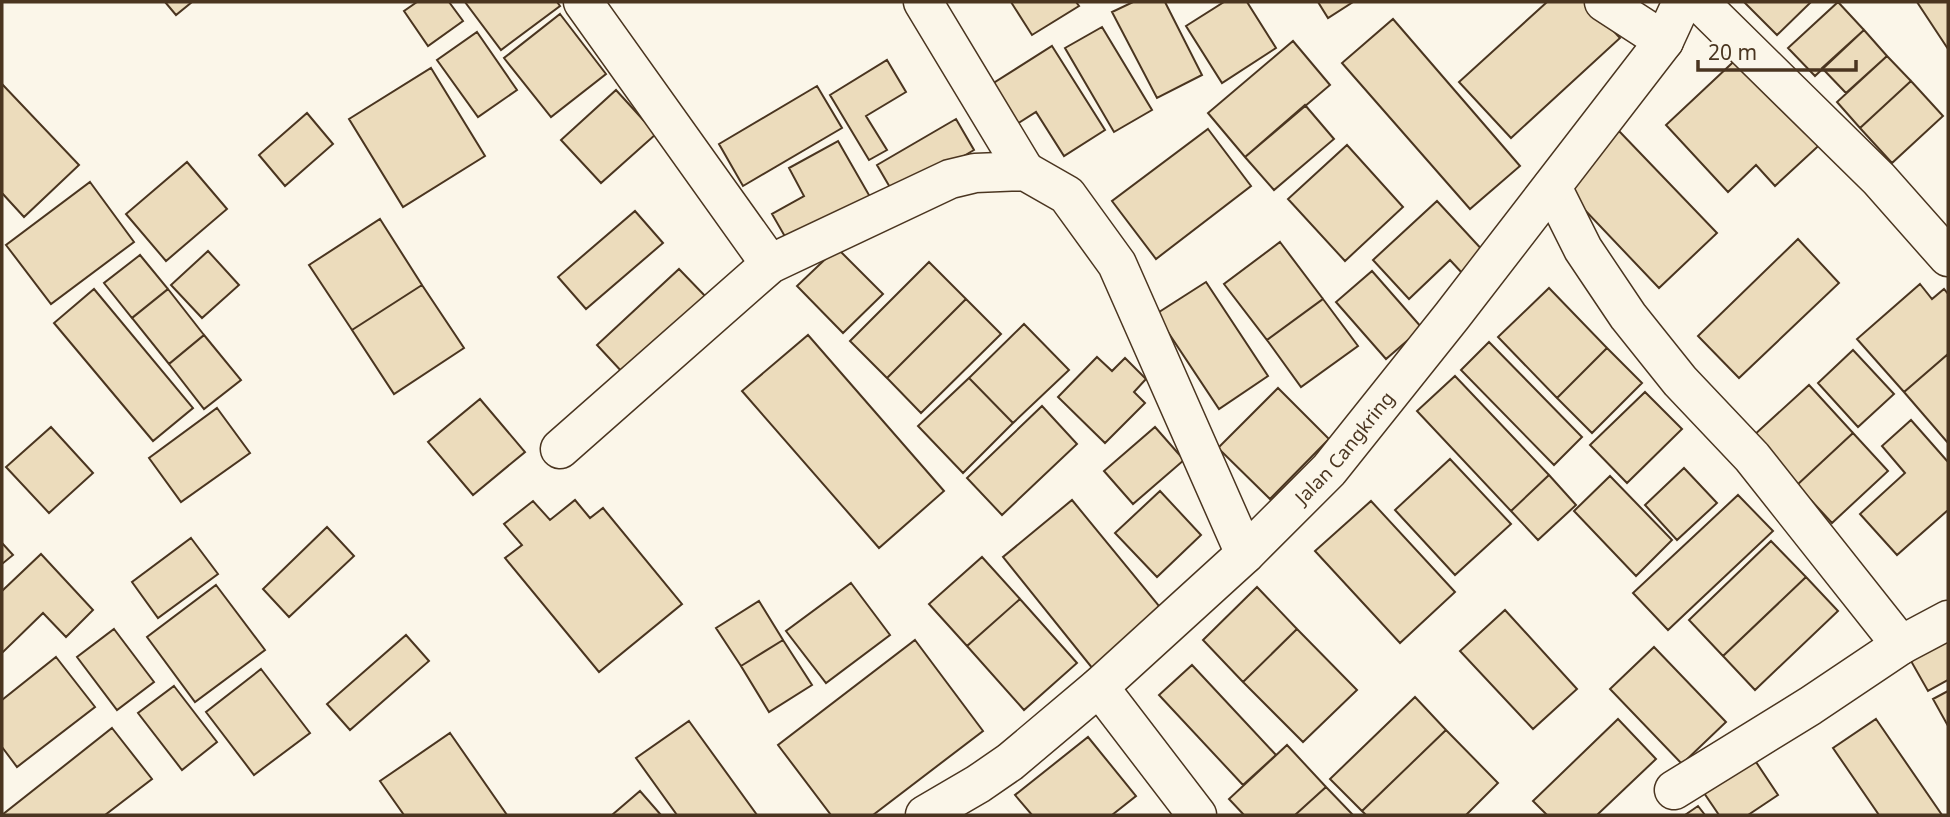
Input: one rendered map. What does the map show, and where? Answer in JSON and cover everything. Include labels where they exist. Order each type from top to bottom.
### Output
[{"type":"street","points":[[583,2],[770,264]]},
{"type":"street","points":[[923,2],[1026,171],[1067,195],[1117,264],[1245,554]]},
{"type":"street","points":[[1604,2],[1664,41]]},
{"type":"street","name":"Jalan Cangkring","points":[[925,815],[1010,762],[1099,687],[1245,554],[1329,470],[1452,316],[1664,41],[1682,2]]},
{"type":"street","points":[[1699,2],[1879,179],[1948,257]]},
{"type":"street","points":[[560,449],[770,264],[950,179],[975,173],[1026,171]]},
{"type":"street","points":[[1552,187],[1583,249],[1628,316],[1680,381],[1752,457],[1901,645]]},
{"type":"street","points":[[1674,790],[1811,706],[1901,645],[1948,620]]},
{"type":"street","points":[[1099,687],[1197,815]]},
{"type":"building","points":[[165,2],[192,2],[176,15]]},
{"type":"building","points":[[417,2],[449,2],[463,21],[428,46],[404,11]]},
{"type":"building","points":[[465,2],[557,2],[560,6],[501,50]]},
{"type":"building","points":[[1011,2],[1076,2],[1079,6],[1032,35]]},
{"type":"building","points":[[1133,2],[1165,2],[1202,75],[1157,98],[1112,12]]},
{"type":"building","points":[[1224,2],[1247,2],[1276,48],[1222,83],[1186,26]]},
{"type":"building","points":[[1318,2],[1353,2],[1328,18]]},
{"type":"building","points":[[1547,2],[1587,2],[1620,38],[1511,138],[1459,82]]},
{"type":"building","points":[[1744,2],[1811,2],[1777,35]]},
{"type":"building","points":[[1838,2],[1864,30],[1815,76],[1788,48]]},
{"type":"building","points":[[1917,2],[1948,2],[1948,49]]},
{"type":"building","points":[[560,14],[606,74],[551,117],[504,58]]},
{"type":"building","points":[[1393,19],[1520,166],[1470,209],[1342,63]]},
{"type":"building","points":[[1102,27],[1152,110],[1114,132],[1065,48]]},
{"type":"building","points":[[1864,30],[1887,56],[1846,93],[1822,68]]},
{"type":"building","points":[[477,32],[517,90],[478,117],[437,60]]},
{"type":"building","points":[[1293,41],[1330,85],[1245,157],[1208,113]]},
{"type":"building","points":[[1052,46],[1105,130],[1064,156],[1036,112],[1009,129],[984,89]]},
{"type":"building","points":[[1745,51],[1827,138],[1775,186],[1756,165],[1728,192],[1666,125]]},
{"type":"building","points":[[1887,56],[1911,81],[1860,128],[1837,102]]},
{"type":"building","points":[[887,60],[906,92],[866,116],[887,150],[869,160],[830,95]]},
{"type":"building","points":[[431,68],[485,156],[403,207],[349,119]]},
{"type":"building","points":[[1911,81],[1943,116],[1892,163],[1860,128]]},
{"type":"building","points":[[2,84],[79,165],[24,217],[2,193]]},
{"type":"building","points":[[817,86],[842,128],[743,186],[719,144]]},
{"type":"building","points":[[616,90],[656,134],[601,183],[561,140]]},
{"type":"building","points":[[1305,105],[1334,139],[1274,190],[1245,157]]},
{"type":"building","points":[[307,113],[333,144],[285,186],[259,155]]},
{"type":"building","points":[[956,119],[974,150],[895,196],[877,165]]},
{"type":"building","points":[[1208,129],[1251,186],[1156,259],[1112,201]]},
{"type":"building","points":[[1619,131],[1717,233],[1659,288],[1562,186]]},
{"type":"building","points":[[838,141],[873,202],[791,247],[772,214],[804,196],[789,168]]},
{"type":"building","points":[[1347,145],[1403,207],[1345,261],[1288,199]]},
{"type":"building","points":[[187,162],[227,209],[166,261],[126,214]]},
{"type":"building","points":[[90,182],[134,242],[51,304],[6,245]]},
{"type":"building","points":[[1437,201],[1486,254],[1463,274],[1450,260],[1409,299],[1373,260]]},
{"type":"building","points":[[635,211],[663,243],[586,309],[558,277]]},
{"type":"building","points":[[380,219],[422,285],[352,330],[309,265]]},
{"type":"building","points":[[1798,239],[1839,283],[1739,378],[1698,336]]},
{"type":"building","points":[[1280,242],[1323,299],[1267,340],[1224,284]]},
{"type":"building","points":[[837,248],[883,294],[843,333],[797,286]]},
{"type":"building","points":[[208,251],[239,285],[202,318],[171,285]]},
{"type":"building","points":[[140,255],[168,289],[132,318],[104,283]]},
{"type":"building","points":[[929,262],[966,299],[887,378],[850,341]]},
{"type":"building","points":[[679,269],[707,298],[624,374],[597,345]]},
{"type":"building","points":[[1372,271],[1422,328],[1386,359],[1336,302]]},
{"type":"building","points":[[1206,282],[1268,376],[1219,409],[1156,314]]},
{"type":"building","points":[[1920,284],[1932,299],[1944,289],[1948,294],[1948,354],[1904,392],[1857,339]]},
{"type":"building","points":[[422,285],[464,348],[394,394],[352,330]]},
{"type":"building","points":[[1549,288],[1607,348],[1557,398],[1498,337]]},
{"type":"building","points":[[94,289],[193,408],[153,441],[54,323]]},
{"type":"building","points":[[168,289],[204,335],[169,364],[132,318]]},
{"type":"building","points":[[966,299],[1001,334],[921,413],[887,378]]},
{"type":"building","points":[[1323,299],[1358,346],[1301,387],[1267,340]]},
{"type":"building","points":[[1024,324],[1069,370],[1013,423],[969,378]]},
{"type":"building","points":[[204,335],[241,380],[204,409],[169,364]]},
{"type":"building","points":[[808,335],[944,491],[879,548],[742,391]]},
{"type":"building","points":[[1489,342],[1582,437],[1554,465],[1461,370]]},
{"type":"building","points":[[1607,348],[1642,383],[1592,433],[1557,398]]},
{"type":"building","points":[[1853,350],[1894,394],[1858,427],[1818,383]]},
{"type":"building","points":[[1948,354],[1948,443],[1904,392]]},
{"type":"building","points":[[1097,357],[1112,371],[1125,358],[1146,379],[1134,392],[1145,403],[1105,443],[1058,397]]},
{"type":"building","points":[[1455,376],[1549,475],[1511,511],[1417,411]]},
{"type":"building","points":[[969,378],[1013,423],[963,473],[918,426]]},
{"type":"building","points":[[1809,385],[1853,433],[1797,485],[1753,436]]},
{"type":"building","points":[[1278,388],[1329,439],[1270,499],[1218,448]]},
{"type":"building","points":[[1645,392],[1682,429],[1627,483],[1590,445]]},
{"type":"building","points":[[480,399],[525,452],[473,495],[428,442]]},
{"type":"building","points":[[1042,406],[1077,444],[1002,515],[967,478]]},
{"type":"building","points":[[217,408],[250,453],[181,502],[149,458]]},
{"type":"building","points":[[1911,420],[1948,462],[1948,510],[1897,555],[1860,514],[1905,473],[1882,446]]},
{"type":"building","points":[[51,427],[93,473],[49,513],[6,467]]},
{"type":"building","points":[[1155,427],[1184,460],[1133,504],[1104,471]]},
{"type":"building","points":[[1853,433],[1888,471],[1832,523],[1797,485]]},
{"type":"building","points":[[1450,459],[1511,524],[1455,575],[1395,510]]},
{"type":"building","points":[[1684,468],[1717,503],[1677,540],[1645,505]]},
{"type":"building","points":[[1549,475],[1576,505],[1538,540],[1511,511]]},
{"type":"building","points":[[1610,476],[1672,540],[1636,576],[1574,511]]},
{"type":"building","points":[[1160,491],[1201,535],[1157,577],[1115,533]]},
{"type":"building","points":[[1738,495],[1773,531],[1668,630],[1633,593]]},
{"type":"building","points":[[575,500],[590,518],[603,508],[682,604],[599,672],[505,558],[522,545],[504,524],[533,501],[550,520]]},
{"type":"building","points":[[1072,500],[1164,612],[1093,669],[1003,557]]},
{"type":"building","points":[[1371,501],[1455,592],[1400,643],[1315,551]]},
{"type":"building","points":[[327,527],[354,556],[289,617],[263,589]]},
{"type":"building","points":[[191,538],[218,574],[158,618],[132,582]]},
{"type":"building","points":[[1771,541],[1806,577],[1723,656],[1689,620]]},
{"type":"building","points":[[2,543],[13,555],[2,564]]},
{"type":"building","points":[[41,554],[93,610],[66,637],[43,613],[2,653],[2,591]]},
{"type":"building","points":[[982,557],[1020,599],[967,646],[929,604]]},
{"type":"building","points":[[1806,577],[1838,611],[1755,690],[1723,656]]},
{"type":"building","points":[[851,583],[890,635],[826,683],[786,631]]},
{"type":"building","points":[[216,585],[265,650],[195,702],[147,637]]},
{"type":"building","points":[[1257,587],[1297,629],[1243,682],[1203,640]]},
{"type":"building","points":[[1020,599],[1077,663],[1024,710],[967,646]]},
{"type":"building","points":[[759,601],[783,640],[741,666],[716,628]]},
{"type":"building","points":[[1505,610],[1577,689],[1533,729],[1460,651]]},
{"type":"building","points":[[114,629],[154,682],[117,710],[77,657]]},
{"type":"building","points":[[1297,629],[1357,690],[1303,742],[1243,682]]},
{"type":"building","points":[[1948,631],[1948,680],[1928,691],[1907,654]]},
{"type":"building","points":[[406,635],[429,661],[350,730],[327,704]]},
{"type":"building","points":[[783,640],[812,685],[769,712],[741,666]]},
{"type":"building","points":[[915,640],[983,731],[873,815],[831,815],[778,745]]},
{"type":"building","points":[[1654,647],[1726,722],[1682,764],[1610,689]]},
{"type":"building","points":[[56,657],[95,707],[17,767],[2,747],[2,700]]},
{"type":"building","points":[[1192,665],[1276,755],[1243,785],[1159,695]]},
{"type":"building","points":[[261,669],[310,733],[254,775],[206,712]]},
{"type":"building","points":[[174,686],[217,742],[182,770],[138,713]]},
{"type":"building","points":[[1948,691],[1948,726],[1933,699]]},
{"type":"building","points":[[1415,697],[1446,730],[1362,811],[1330,779]]},
{"type":"building","points":[[1618,719],[1656,759],[1597,815],[1547,815],[1533,801]]},
{"type":"building","points":[[1876,719],[1942,815],[1879,815],[1833,748]]},
{"type":"building","points":[[689,721],[757,815],[677,815],[636,758]]},
{"type":"building","points":[[112,728],[152,779],[105,815],[2,815]]},
{"type":"building","points":[[1446,730],[1498,783],[1466,815],[1366,815],[1362,811]]},
{"type":"building","points":[[450,733],[507,815],[404,815],[380,781]]},
{"type":"building","points":[[1088,737],[1136,796],[1112,815],[1032,815],[1015,795]]},
{"type":"building","points":[[1287,745],[1326,787],[1295,815],[1244,815],[1229,799]]},
{"type":"building","points":[[1752,756],[1778,795],[1748,815],[1719,815],[1702,790]]},
{"type":"building","points":[[1326,787],[1353,815],[1295,815]]},
{"type":"building","points":[[640,791],[661,815],[612,815]]},
{"type":"building","points":[[1698,806],[1705,815],[1685,815]]}]
